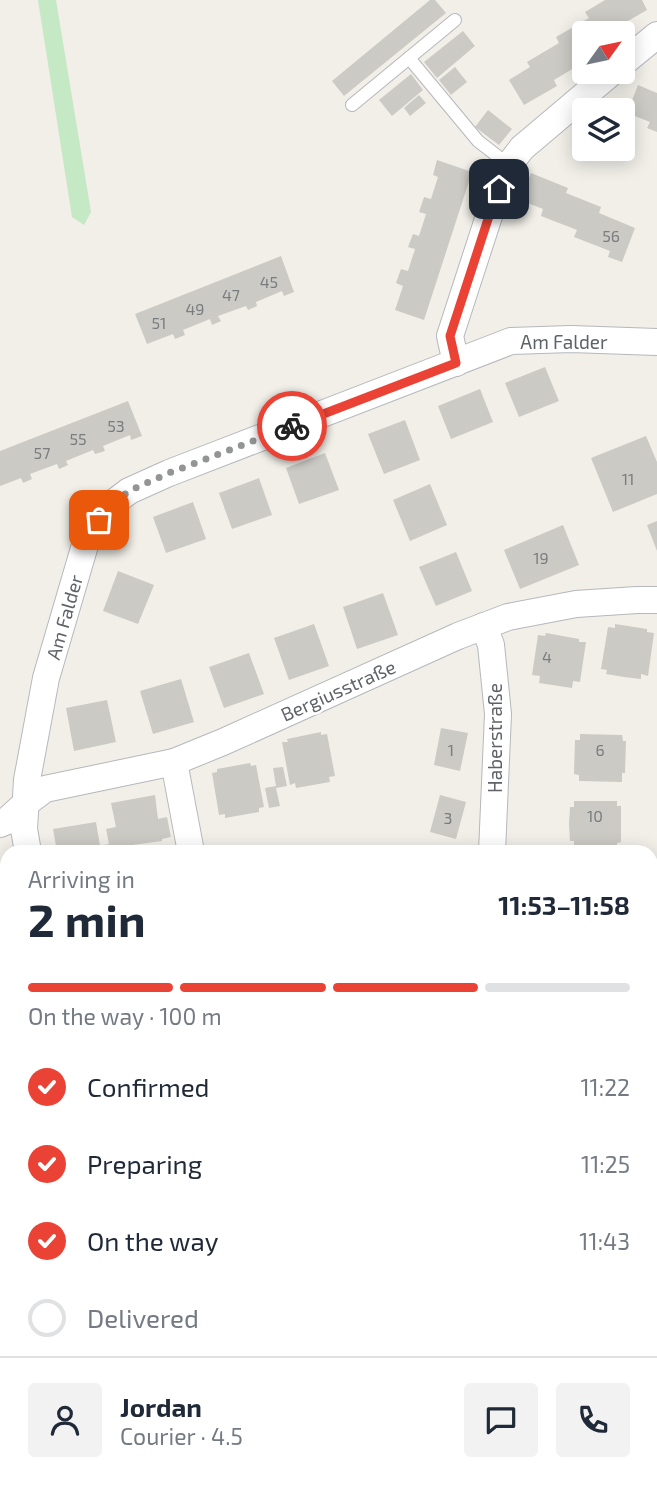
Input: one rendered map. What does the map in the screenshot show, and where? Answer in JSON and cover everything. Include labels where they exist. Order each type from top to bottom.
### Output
[{"type":"street","points":[[635,53],[657,35]]},
{"type":"street","points":[[456,363],[450,336],[490,213],[509,165],[522,148],[598,84]]},
{"type":"street","name":"Am Falder","points":[[27,845],[24,829],[27,780],[46,678],[85,545],[104,510],[129,491],[169,473],[511,341],[657,342]]},
{"type":"street","name":"Bergiusstraße","points":[[0,824],[46,789],[174,762],[485,626],[527,613],[576,604],[657,600]]},
{"type":"street","name":"Haberstraße","points":[[485,626],[491,645],[498,714],[492,845]]},
{"type":"street","points":[[174,762],[190,845]]},
{"type":"lane","points":[[352,105],[455,20]]},
{"type":"lane","points":[[409,58],[478,141],[509,165]]},
{"type":"green space","points":[[38,0],[56,0],[91,212],[84,225],[72,217]]},
{"type":"building","points":[[430,0],[435,0],[446,13],[344,96],[332,81]]},
{"type":"building","points":[[605,0],[642,0],[647,10],[628,21],[584,21],[589,18],[585,12]]},
{"type":"building","points":[[572,28],[572,69],[554,80],[557,86],[524,105],[509,80],[530,67],[527,62],[559,43],[556,37]]},
{"type":"building","points":[[463,31],[475,46],[437,78],[424,62]]},
{"type":"building","points":[[455,67],[467,82],[451,95],[439,80]]},
{"type":"building","points":[[411,74],[423,90],[392,116],[379,100]]},
{"type":"building","points":[[638,85],[657,93],[657,132],[647,128],[650,122],[635,116],[633,98]]},
{"type":"building","points":[[419,95],[426,103],[410,116],[404,108]]},
{"type":"building","points":[[488,110],[512,129],[499,145],[475,127]]},
{"type":"building","points":[[437,160],[472,172],[424,320],[395,310],[403,286],[396,283],[401,269],[408,271],[415,249],[408,247],[413,234],[419,236],[426,214],[419,212],[424,197],[431,199],[438,177],[433,175]]},
{"type":"building","points":[[531,173],[568,188],[566,193],[601,207],[599,213],[635,228],[622,262],[608,257],[610,251],[574,237],[577,230],[541,216],[543,209],[520,200]]},
{"type":"building","points":[[281,256],[294,292],[284,296],[282,291],[256,302],[257,306],[248,310],[246,306],[218,316],[221,321],[212,325],[210,319],[183,330],[185,335],[175,339],[173,334],[147,344],[135,314]]},
{"type":"building","points":[[545,367],[559,401],[519,417],[505,383]]},
{"type":"building","points":[[480,389],[493,422],[451,439],[438,406]]},
{"type":"building","points":[[128,401],[142,436],[131,440],[130,435],[103,446],[105,451],[95,454],[93,450],[66,461],[68,465],[59,469],[57,464],[30,474],[32,479],[23,483],[21,478],[0,486],[0,451]]},
{"type":"building","points":[[405,420],[420,460],[384,474],[368,434]]},
{"type":"building","points":[[646,436],[657,462],[657,494],[613,512],[591,458]]},
{"type":"building","points":[[325,453],[339,490],[299,504],[286,468]]},
{"type":"building","points":[[259,478],[272,515],[232,529],[219,493]]},
{"type":"building","points":[[430,484],[447,525],[410,541],[393,500]]},
{"type":"building","points":[[193,502],[206,539],[166,553],[153,517]]},
{"type":"building","points":[[657,521],[657,551],[647,525]]},
{"type":"building","points":[[563,525],[579,565],[520,589],[504,550]]},
{"type":"building","points":[[456,552],[472,591],[436,606],[419,567]]},
{"type":"building","points":[[118,571],[154,585],[138,624],[103,611]]},
{"type":"building","points":[[383,593],[398,635],[357,649],[343,607]]},
{"type":"building","points":[[314,624],[329,666],[289,680],[274,638]]},
{"type":"building","points":[[615,624],[647,629],[647,632],[654,633],[648,676],[641,674],[641,679],[624,677],[606,674],[607,670],[601,669],[608,627],[615,628]]},
{"type":"building","points":[[546,633],[586,642],[580,682],[573,681],[572,688],[539,683],[540,676],[532,675],[538,635],[545,636]]},
{"type":"building","points":[[249,653],[264,694],[224,708],[209,667]]},
{"type":"building","points":[[181,679],[194,722],[153,734],[140,691]]},
{"type":"building","points":[[107,700],[116,742],[74,751],[66,708]]},
{"type":"building","points":[[441,728],[468,733],[460,771],[434,765]]},
{"type":"building","points":[[321,732],[321,735],[327,734],[335,776],[329,777],[330,782],[296,788],[295,783],[290,785],[282,742]]},
{"type":"building","points":[[580,734],[622,735],[623,741],[626,741],[625,773],[622,773],[622,782],[579,781],[579,775],[574,774],[575,740],[580,740]]},
{"type":"building","points":[[250,763],[251,766],[256,765],[264,807],[259,808],[259,812],[225,818],[225,814],[219,815],[212,773],[217,772],[217,769]]},
{"type":"building","points":[[283,767],[287,786],[276,788],[280,806],[269,808],[265,788],[276,786],[273,768]]},
{"type":"building","points":[[155,795],[158,819],[167,817],[171,837],[132,845],[104,845],[109,844],[106,829],[116,827],[111,803]]},
{"type":"building","points":[[440,795],[466,802],[456,839],[430,832]]},
{"type":"building","points":[[574,801],[617,801],[617,806],[621,806],[621,842],[617,845],[574,845],[574,841],[570,841],[569,824],[570,807],[574,807]]},
{"type":"building","points":[[96,822],[100,845],[56,845],[53,829]]},
{"type":"way so far","points":[[99,520],[104,510],[129,491],[292,426]]},
{"type":"route","points":[[292,426],[456,363],[450,336],[499,189]]}]
